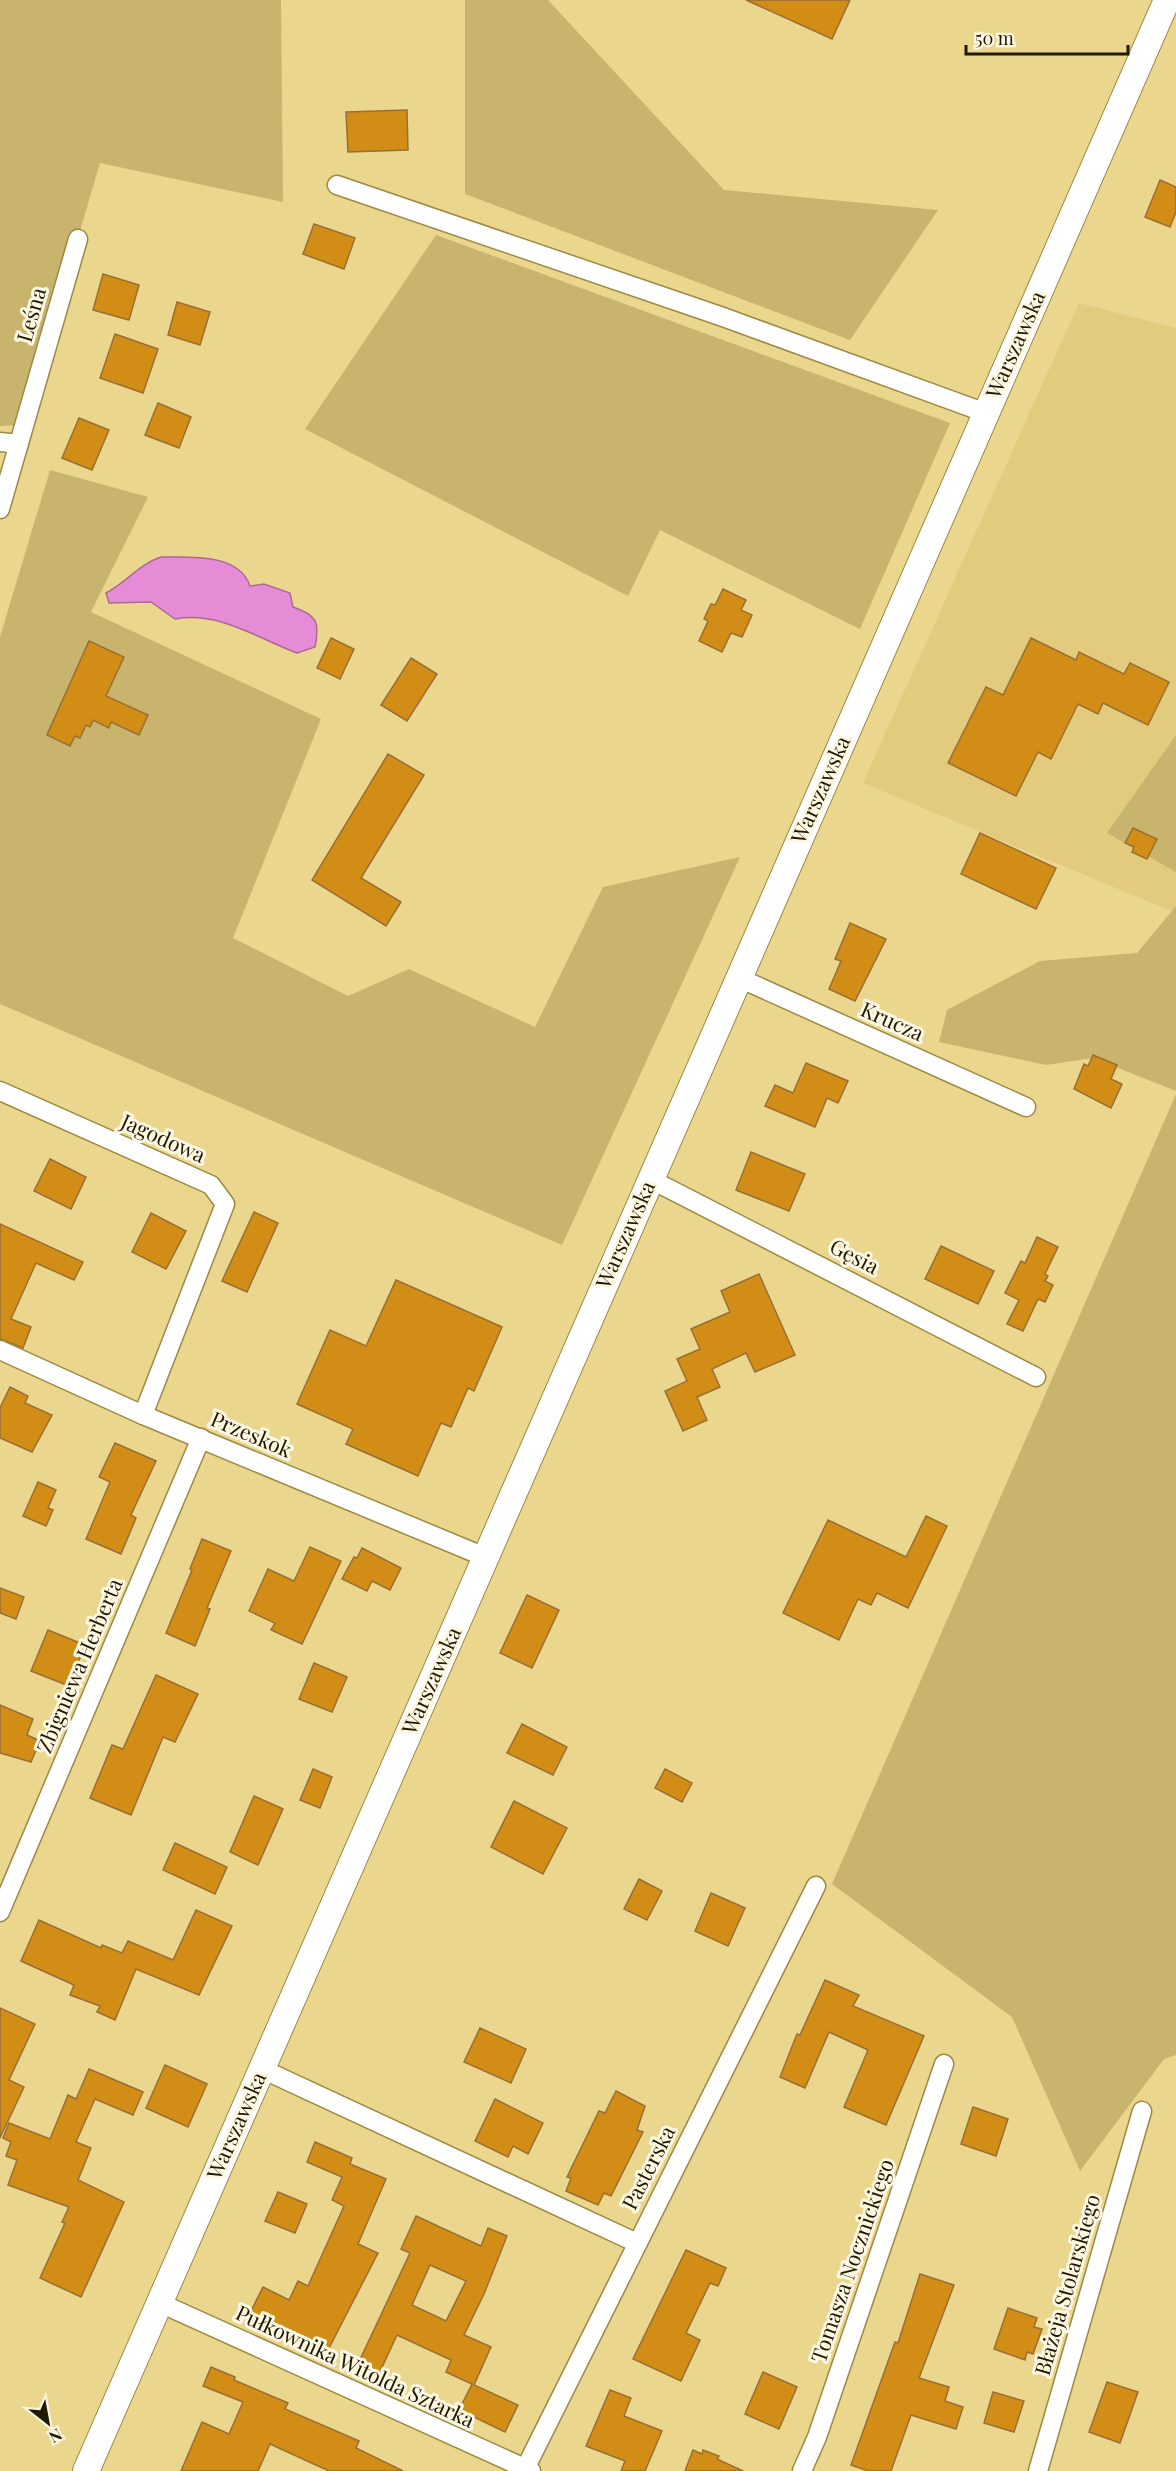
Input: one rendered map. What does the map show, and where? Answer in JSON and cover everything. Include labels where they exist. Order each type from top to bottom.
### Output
[{"type":"street","name":"Warszawska","points":[[86,2471],[1167,0]]},
{"type":"street","points":[[337,185],[723,317],[986,413]]},
{"type":"street","name":"Leśna","points":[[0,508],[78,239]]},
{"type":"street","points":[[0,442],[19,444]]},
{"type":"street","name":"Krucza","points":[[739,978],[1026,1107]]},
{"type":"street","name":"Jagodowa","points":[[0,1091],[211,1185],[225,1204],[143,1415]]},
{"type":"street","name":"Gęsia","points":[[650,1179],[1036,1377]]},
{"type":"street","name":"Przeskok","points":[[0,1350],[143,1415],[485,1557]]},
{"type":"street","name":"Zbigniewa Herberta","points":[[0,1912],[201,1438]]},
{"type":"street","name":"Pasterska","points":[[527,2470],[637,2243],[816,1886]]},
{"type":"street","name":"Tomasza Nocznickiego","points":[[802,2471],[817,2437],[944,2064]]},
{"type":"street","points":[[262,2069],[637,2243]]},
{"type":"street","name":"Błażeja Stolarskiego","points":[[1038,2471],[1142,2111]]},
{"type":"street","name":"Pułkownika Witolda Sztarka","points":[[160,2303],[527,2470]]},
{"type":"shaded area","points":[[0,0],[281,0],[283,202],[100,163],[23,425],[0,426]]},
{"type":"shaded area","points":[[465,0],[548,0],[724,190],[938,210],[850,340],[465,194]]},
{"type":"shaded area","points":[[436,235],[950,423],[860,629],[660,530],[628,596],[305,429]]},
{"type":"shaded area","points":[[1079,303],[1176,328],[1176,913],[863,783]]},
{"type":"shaded area","points":[[50,470],[148,497],[91,612],[321,719],[233,938],[348,996],[409,969],[535,1027],[603,887],[740,857],[562,1245],[0,1004],[0,637]]},
{"type":"shaded area","points":[[161,557],[199,557],[225,562],[244,575],[250,586],[264,584],[290,593],[293,607],[307,613],[317,625],[315,647],[297,653],[222,622],[207,619],[175,619],[151,602],[109,603],[106,593],[146,564]]},
{"type":"shaded area","points":[[1176,735],[1176,872],[1107,833]]},
{"type":"shaded area","points":[[1176,906],[1176,1091],[1093,1058],[1046,1065],[939,1042],[947,1010],[1040,961],[1137,953]]},
{"type":"shaded area","points":[[1176,1094],[1176,2055],[1164,2059],[1080,2171],[1012,2017],[832,1884]]},
{"type":"building","points":[[746,0],[850,0],[832,39]]},
{"type":"building","points":[[407,110],[408,150],[348,152],[346,112]]},
{"type":"building","points":[[1160,180],[1176,187],[1176,212],[1170,227],[1145,217]]},
{"type":"building","points":[[314,224],[355,238],[344,269],[303,254]]},
{"type":"building","points":[[103,274],[139,285],[129,320],[93,310]]},
{"type":"building","points":[[177,302],[210,312],[200,345],[168,335]]},
{"type":"building","points":[[115,334],[158,349],[143,393],[100,378]]},
{"type":"building","points":[[158,403],[191,417],[179,448],[145,435]]},
{"type":"building","points":[[79,418],[109,430],[92,470],[62,458]]},
{"type":"building","points":[[723,589],[746,600],[741,610],[752,615],[742,637],[731,633],[722,652],[699,641],[708,621],[704,619],[711,604],[715,605]]},
{"type":"building","points":[[331,638],[354,649],[340,679],[317,668]]},
{"type":"building","points":[[1031,638],[1076,660],[1079,652],[1124,674],[1130,663],[1169,682],[1148,725],[1103,703],[1098,714],[1078,704],[1051,759],[1038,752],[1016,796],[948,763],[986,687],[1003,695]]},
{"type":"building","points":[[89,641],[124,657],[106,696],[148,715],[139,735],[111,722],[109,728],[93,720],[90,727],[86,725],[80,738],[75,736],[70,746],[47,735]]},
{"type":"building","points":[[411,658],[437,674],[407,721],[381,705]]},
{"type":"building","points":[[388,754],[424,775],[361,878],[401,902],[386,926],[312,880]]},
{"type":"building","points":[[1133,828],[1157,839],[1147,859],[1132,852],[1134,847],[1125,843]]},
{"type":"building","points":[[980,833],[1056,868],[1036,909],[961,874]]},
{"type":"building","points":[[850,923],[886,939],[855,1001],[829,989],[841,961],[835,959]]},
{"type":"building","points":[[1093,1055],[1117,1065],[1111,1079],[1122,1084],[1111,1108],[1074,1089],[1084,1064],[1088,1066]]},
{"type":"building","points":[[806,1063],[848,1081],[838,1103],[827,1098],[815,1127],[765,1106],[775,1085],[793,1093]]},
{"type":"building","points":[[751,1152],[805,1174],[789,1211],[736,1190]]},
{"type":"building","points":[[50,1159],[86,1177],[71,1209],[34,1191]]},
{"type":"building","points":[[254,1212],[278,1223],[247,1292],[222,1281]]},
{"type":"building","points":[[151,1213],[186,1231],[166,1269],[132,1252]]},
{"type":"building","points":[[0,1224],[83,1262],[74,1280],[36,1263],[11,1319],[31,1327],[23,1348],[0,1339]]},
{"type":"building","points":[[1037,1237],[1058,1247],[1045,1274],[1048,1276],[1045,1281],[1053,1285],[1045,1302],[1038,1299],[1023,1331],[1007,1324],[1019,1300],[1005,1293],[1021,1261],[1025,1263]]},
{"type":"building","points":[[941,1246],[994,1271],[978,1304],[925,1279]]},
{"type":"building","points":[[759,1274],[795,1355],[755,1372],[746,1353],[712,1369],[720,1387],[697,1397],[707,1420],[683,1431],[665,1391],[687,1381],[677,1359],[700,1349],[691,1329],[730,1312],[721,1291]]},
{"type":"building","points":[[396,1280],[502,1327],[474,1391],[468,1388],[451,1427],[441,1423],[418,1476],[346,1444],[353,1429],[297,1404],[330,1330],[366,1346]]},
{"type":"building","points":[[10,1387],[28,1396],[25,1403],[52,1415],[32,1452],[0,1438],[0,1408]]},
{"type":"building","points":[[115,1443],[156,1461],[131,1515],[136,1518],[121,1554],[86,1539],[110,1482],[99,1477]]},
{"type":"building","points":[[38,1482],[56,1490],[48,1508],[53,1510],[46,1526],[23,1516]]},
{"type":"building","points":[[926,1516],[947,1526],[908,1608],[877,1593],[871,1605],[858,1599],[839,1640],[783,1613],[828,1520],[906,1557]]},
{"type":"building","points":[[202,1539],[231,1551],[207,1608],[210,1609],[195,1646],[166,1633]]},
{"type":"building","points":[[310,1547],[341,1561],[302,1644],[271,1630],[275,1623],[249,1611],[268,1569],[294,1581]]},
{"type":"building","points":[[362,1548],[401,1568],[390,1590],[372,1581],[367,1591],[342,1579],[354,1557],[357,1558]]},
{"type":"building","points":[[0,1588],[24,1597],[16,1619],[0,1613]]},
{"type":"building","points":[[527,1595],[559,1610],[532,1668],[500,1653]]},
{"type":"building","points":[[48,1630],[85,1645],[69,1686],[31,1671]]},
{"type":"building","points":[[314,1663],[347,1677],[332,1712],[299,1699]]},
{"type":"building","points":[[156,1675],[198,1694],[175,1742],[163,1737],[131,1815],[90,1798],[112,1745],[123,1749]]},
{"type":"building","points":[[0,1705],[33,1719],[27,1735],[40,1741],[31,1762],[0,1753]]},
{"type":"building","points":[[522,1724],[567,1747],[553,1775],[507,1753]]},
{"type":"building","points":[[313,1769],[332,1777],[320,1808],[300,1800]]},
{"type":"building","points":[[665,1769],[692,1783],[682,1802],[655,1788]]},
{"type":"building","points":[[254,1796],[283,1809],[258,1865],[230,1852]]},
{"type":"building","points":[[514,1801],[567,1828],[543,1874],[491,1847]]},
{"type":"building","points":[[175,1843],[227,1867],[215,1894],[163,1870]]},
{"type":"building","points":[[639,1879],[662,1891],[647,1920],[624,1909]]},
{"type":"building","points":[[711,1893],[745,1908],[728,1946],[695,1931]]},
{"type":"building","points":[[196,1910],[232,1926],[199,1995],[136,1969],[115,2020],[97,2012],[100,2006],[70,1995],[74,1985],[21,1961],[39,1920],[101,1948],[102,1945],[122,1953],[128,1941],[173,1960]]},
{"type":"building","points":[[825,1980],[859,1995],[853,2006],[924,2036],[886,2125],[844,2107],[868,2050],[829,2032],[805,2088],[780,2077],[797,2034],[800,2035]]},
{"type":"building","points":[[0,2008],[35,2024],[9,2080],[24,2087],[0,2138]]},
{"type":"building","points":[[480,2028],[526,2049],[511,2083],[464,2062]]},
{"type":"building","points":[[165,2065],[207,2084],[188,2127],[146,2108]]},
{"type":"building","points":[[89,2069],[143,2092],[133,2115],[95,2099],[76,2142],[91,2148],[78,2180],[124,2202],[81,2297],[40,2278],[65,2223],[62,2222],[69,2207],[8,2185],[17,2160],[6,2156],[11,2142],[3,2138],[9,2123],[50,2139],[68,2095],[76,2099]]},
{"type":"building","points":[[616,2091],[645,2106],[637,2130],[643,2132],[611,2196],[604,2193],[598,2205],[566,2191],[571,2178],[567,2177],[599,2111],[605,2113]]},
{"type":"building","points":[[495,2099],[543,2123],[528,2154],[513,2146],[508,2157],[475,2141]]},
{"type":"building","points":[[973,2107],[1008,2119],[996,2156],[961,2144]]},
{"type":"building","points":[[315,2142],[352,2158],[350,2164],[386,2179],[358,2244],[378,2253],[327,2352],[250,2313],[263,2287],[289,2300],[298,2281],[308,2286],[344,2206],[332,2200],[342,2177],[307,2162]]},
{"type":"building","points":[[278,2192],[307,2204],[295,2233],[265,2221]]},
{"type":"building","points":[[416,2216],[481,2246],[488,2228],[507,2236],[484,2294],[464,2335],[491,2347],[474,2385],[518,2405],[505,2432],[459,2410],[472,2384],[446,2372],[451,2360],[397,2335],[378,2376],[357,2366],[410,2253],[401,2249]],"holes":[[[430,2265],[466,2281],[446,2321],[412,2305]]]},
{"type":"building","points":[[686,2250],[726,2268],[718,2286],[710,2283],[686,2333],[700,2340],[681,2381],[633,2359]]},
{"type":"building","points":[[920,2274],[954,2285],[919,2378],[949,2387],[945,2401],[963,2407],[956,2429],[911,2415],[891,2471],[868,2471],[851,2465],[895,2342],[898,2343]]},
{"type":"building","points":[[1008,2308],[1037,2318],[1034,2327],[1042,2329],[1033,2354],[1027,2352],[1025,2360],[994,2349]]},
{"type":"building","points":[[211,2367],[235,2377],[234,2380],[288,2403],[285,2409],[359,2441],[356,2448],[403,2471],[329,2471],[270,2444],[258,2471],[181,2471],[202,2422],[229,2434],[243,2402],[203,2386]]},
{"type":"building","points":[[763,2372],[797,2387],[779,2429],[745,2414]]},
{"type":"building","points":[[1107,2382],[1138,2392],[1120,2443],[1089,2432]]},
{"type":"building","points":[[610,2390],[631,2398],[624,2416],[662,2431],[645,2471],[621,2471],[625,2461],[586,2446]]},
{"type":"building","points":[[993,2392],[1024,2401],[1014,2432],[984,2423]]},
{"type":"building","points":[[693,2450],[702,2454],[703,2450],[719,2456],[717,2459],[743,2471],[685,2471]]}]
